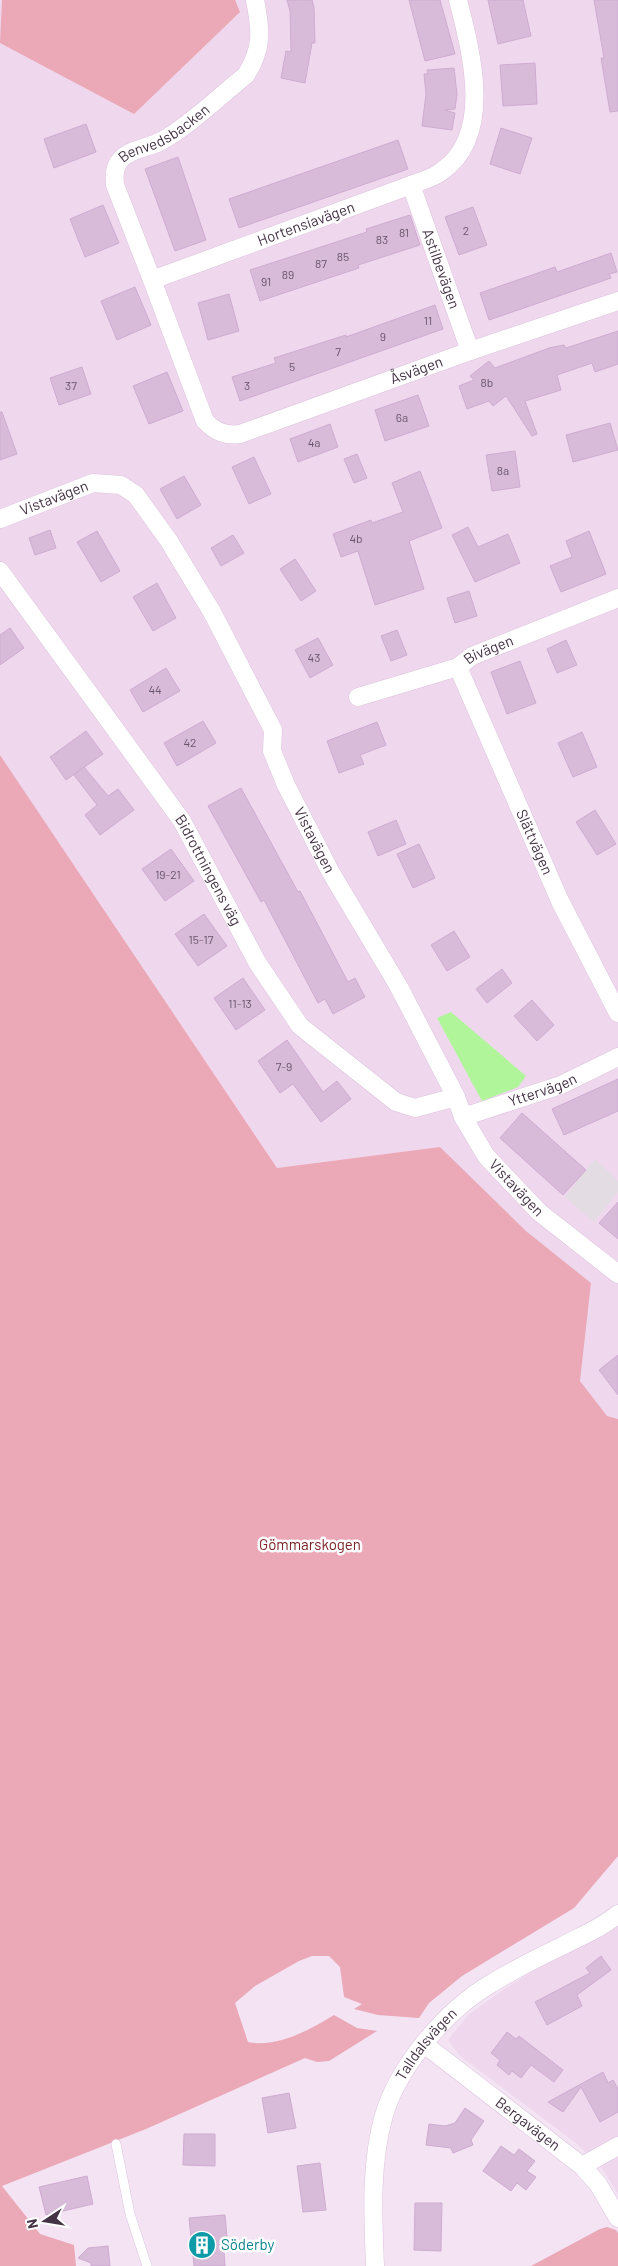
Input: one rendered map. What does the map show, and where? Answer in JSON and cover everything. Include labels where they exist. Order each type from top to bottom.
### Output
[{"type":"street","name":"Benvedsbacken","points":[[152,280],[115,185],[116,166],[120,160],[131,152],[163,140],[246,75],[254,63],[260,41],[260,28],[255,0]]},
{"type":"street","name":"Hortensiavägen","points":[[152,280],[442,172],[460,155],[469,137],[476,91],[468,40],[458,0]]},
{"type":"street","name":"Astilbevägen","points":[[411,185],[470,351]]},
{"type":"street","name":"Åsvägen","points":[[152,280],[205,421],[215,431],[229,435],[240,434],[470,351],[618,301]]},
{"type":"street","name":"Vistavägen","points":[[0,519],[93,483],[121,485],[136,494],[169,541],[212,612],[273,730],[272,751],[286,785],[330,871],[399,987],[456,1097],[464,1117],[486,1156],[500,1169],[518,1192],[540,1212],[618,1274]]},
{"type":"street","name":"Bidrottningens väg","points":[[0,571],[182,821],[257,962],[300,1026],[396,1102],[415,1108],[456,1097]]},
{"type":"street","name":"Bivägen","points":[[358,697],[458,667],[472,656],[618,598]]},
{"type":"street","name":"Slättvägen","points":[[458,667],[560,901],[618,1013]]},
{"type":"street","name":"Yttervägen","points":[[464,1117],[561,1085],[618,1057]]},
{"type":"street","name":"Talldalsvägen","points":[[374,2266],[373,2205],[375,2164],[384,2114],[401,2080],[424,2044],[461,2004],[537,1958],[599,1928],[618,1914]]},
{"type":"street","name":"Bergavägen","points":[[424,2044],[582,2166],[598,2184],[618,2218]]},
{"type":"street","points":[[582,2166],[618,2146]]},
{"type":"lane","points":[[116,2144],[130,2214],[147,2266]]},
{"type":"shaded area","points":[[0,0],[618,0],[618,1419],[607,1417],[580,1381],[591,1283],[526,1231],[440,1147],[277,1168],[0,755]]},
{"type":"shaded area","points":[[451,1012],[526,1076],[518,1087],[482,1101],[437,1018]]},
{"type":"shaded area","points":[[595,1159],[618,1181],[618,1192],[594,1222],[565,1197]]},
{"type":"shaded area","points":[[618,1925],[618,2194],[601,2167],[577,2144],[460,2056],[448,2040],[468,2015],[506,1988],[541,1966],[603,1935]]},
{"type":"green space","points":[[2,0],[235,0],[240,12],[134,114],[0,43]]},
{"type":"green space","name":"Gömmarskogen","points":[[0,755],[277,1168],[440,1147],[526,1231],[591,1283],[580,1381],[607,1416],[618,1419],[618,1856],[574,1908],[462,1976],[429,2003],[419,2018],[378,2015],[354,2009],[362,2004],[344,1997],[340,1967],[329,1956],[312,1956],[299,1961],[255,1986],[235,2003],[248,2042],[259,2043],[282,2040],[304,2032],[334,2015],[357,2028],[377,2031],[329,2061],[317,2062],[305,2058],[146,2129],[2,2186],[40,2234],[74,2245],[76,2266],[0,2266]]},
{"type":"green space","points":[[607,2227],[616,2230],[618,2233],[618,2266],[531,2266],[600,2229]]},
{"type":"building","points":[[287,0],[312,0],[314,7],[315,43],[312,43],[305,83],[281,78],[286,51],[291,52],[290,11]]},
{"type":"building","points":[[409,0],[440,0],[455,54],[425,61]]},
{"type":"building","points":[[488,0],[523,0],[531,36],[498,44]]},
{"type":"building","points":[[594,0],[618,0],[618,111],[610,112],[601,58],[604,58]]},
{"type":"building","points":[[535,63],[537,104],[503,106],[500,65]]},
{"type":"building","points":[[454,68],[457,94],[455,109],[445,110],[455,113],[452,130],[422,126],[426,94],[424,74],[428,74],[427,70]]},
{"type":"building","points":[[86,124],[96,152],[54,168],[44,139]]},
{"type":"building","points":[[501,128],[532,138],[520,174],[490,164]]},
{"type":"building","points":[[398,140],[408,169],[239,228],[229,199]]},
{"type":"building","points":[[178,157],[206,240],[175,251],[145,169]]},
{"type":"building","points":[[103,205],[119,243],[85,257],[70,219]]},
{"type":"building","points":[[473,207],[487,245],[459,255],[445,217]]},
{"type":"building","points":[[410,215],[420,245],[358,265],[359,268],[260,301],[250,270],[367,232],[366,229]]},
{"type":"building","points":[[611,253],[617,272],[609,274],[611,278],[489,320],[480,293],[555,267],[557,272]]},
{"type":"building","points":[[135,287],[151,325],[117,340],[101,301]]},
{"type":"building","points":[[229,294],[239,331],[208,340],[198,303]]},
{"type":"building","points":[[435,305],[443,329],[240,401],[232,377],[276,363],[274,358],[346,335],[346,337]]},
{"type":"building","points":[[618,331],[618,364],[595,372],[592,363],[557,375],[561,390],[525,401],[537,434],[532,436],[506,396],[493,406],[489,401],[467,409],[459,386],[474,380],[470,376],[489,361],[495,368],[549,348],[564,345],[566,348]]},
{"type":"building","points":[[82,367],[91,394],[59,405],[50,378]]},
{"type":"building","points":[[167,372],[183,411],[149,424],[133,386]]},
{"type":"building","points":[[418,395],[429,426],[385,441],[375,410]]},
{"type":"building","points":[[0,412],[2,412],[17,454],[0,460]]},
{"type":"building","points":[[610,423],[618,450],[573,462],[566,435]]},
{"type":"building","points":[[330,424],[338,447],[298,462],[290,439]]},
{"type":"building","points":[[515,451],[520,487],[492,491],[486,455]]},
{"type":"building","points":[[357,454],[367,478],[354,483],[344,459]]},
{"type":"building","points":[[254,457],[271,494],[249,504],[232,467]]},
{"type":"building","points":[[420,471],[442,528],[409,541],[424,589],[375,605],[358,551],[341,557],[333,534],[371,520],[372,523],[403,512],[392,483]]},
{"type":"building","points":[[184,476],[201,505],[177,519],[160,489]]},
{"type":"building","points":[[468,527],[478,547],[508,534],[520,563],[475,582],[452,535]]},
{"type":"building","points":[[50,530],[56,548],[35,555],[29,538]]},
{"type":"building","points":[[97,531],[120,571],[101,582],[77,542]]},
{"type":"building","points":[[589,531],[606,574],[561,592],[550,566],[572,557],[566,541]]},
{"type":"building","points":[[233,535],[244,553],[221,566],[211,548]]},
{"type":"building","points":[[295,559],[316,591],[301,601],[280,569]]},
{"type":"building","points":[[157,583],[176,618],[153,631],[133,597]]},
{"type":"building","points":[[469,591],[477,616],[455,623],[447,598]]},
{"type":"building","points":[[10,628],[24,648],[0,665],[0,635]]},
{"type":"building","points":[[397,630],[407,655],[391,661],[381,636]]},
{"type":"building","points":[[318,638],[333,665],[310,678],[295,650]]},
{"type":"building","points":[[566,640],[577,665],[557,673],[547,649]]},
{"type":"building","points":[[520,661],[536,703],[507,714],[491,672]]},
{"type":"building","points":[[166,668],[180,691],[143,712],[130,690]]},
{"type":"building","points":[[203,721],[216,743],[177,766],[164,743]]},
{"type":"building","points":[[377,722],[386,745],[360,755],[364,764],[339,773],[327,741]]},
{"type":"building","points":[[86,731],[103,754],[66,780],[50,757]]},
{"type":"building","points":[[582,732],[597,767],[573,777],[558,743]]},
{"type":"building","points":[[84,767],[108,796],[118,789],[134,810],[100,835],[85,815],[97,805],[74,775]]},
{"type":"building","points":[[241,788],[298,892],[300,891],[348,982],[355,978],[365,997],[333,1014],[325,999],[318,1003],[264,900],[261,902],[208,806]]},
{"type":"building","points":[[595,810],[616,844],[597,855],[576,822]]},
{"type":"building","points":[[396,820],[406,844],[378,856],[368,832]]},
{"type":"building","points":[[419,844],[435,878],[413,888],[397,854]]},
{"type":"building","points":[[171,849],[194,881],[165,901],[142,869]]},
{"type":"building","points":[[204,914],[227,946],[198,966],[175,934]]},
{"type":"building","points":[[454,931],[470,957],[447,971],[431,945]]},
{"type":"building","points":[[502,969],[512,983],[487,1003],[476,989]]},
{"type":"building","points":[[243,978],[265,1010],[236,1030],[214,998]]},
{"type":"building","points":[[532,1000],[554,1025],[537,1041],[514,1016]]},
{"type":"building","points":[[287,1040],[323,1092],[337,1081],[351,1099],[321,1122],[293,1084],[280,1093],[258,1061]]},
{"type":"building","points":[[618,1079],[618,1111],[564,1135],[552,1109]]},
{"type":"building","points":[[522,1113],[586,1170],[563,1195],[500,1138]]},
{"type":"building","points":[[618,1202],[618,1239],[599,1223]]},
{"type":"building","points":[[618,1355],[618,1395],[599,1370]]},
{"type":"building","points":[[601,1956],[611,1970],[577,1995],[582,2006],[547,2025],[535,2002],[590,1973],[586,1968]]},
{"type":"building","points":[[507,2032],[516,2039],[519,2036],[563,2070],[554,2082],[531,2065],[521,2078],[512,2071],[509,2075],[497,2065],[500,2060],[491,2053]]},
{"type":"building","points":[[603,2072],[608,2083],[613,2080],[618,2089],[618,2112],[600,2122],[581,2087],[563,2112],[548,2102]]},
{"type":"building","points":[[289,2093],[296,2128],[268,2133],[262,2098]]},
{"type":"building","points":[[465,2108],[484,2121],[471,2140],[473,2145],[453,2153],[451,2148],[426,2145],[429,2124],[445,2126],[455,2123]]},
{"type":"building","points":[[184,2134],[215,2134],[215,2166],[183,2165]]},
{"type":"building","points":[[501,2146],[514,2155],[519,2149],[535,2161],[527,2171],[536,2177],[526,2190],[517,2183],[511,2191],[483,2171]]},
{"type":"building","points":[[320,2163],[326,2210],[303,2212],[297,2166]]},
{"type":"building","points":[[87,2176],[93,2204],[46,2215],[39,2187]]},
{"type":"building","points":[[415,2203],[442,2203],[441,2251],[414,2250]]},
{"type":"building","name":"Söderby","points":[[225,2215],[227,2237],[223,2238],[225,2266],[194,2266],[189,2218]]},
{"type":"building","points":[[108,2246],[110,2266],[91,2266],[91,2263],[78,2258],[88,2248]]},
{"type":"place","name":"Söderby","points":[[202,2245]]}]
